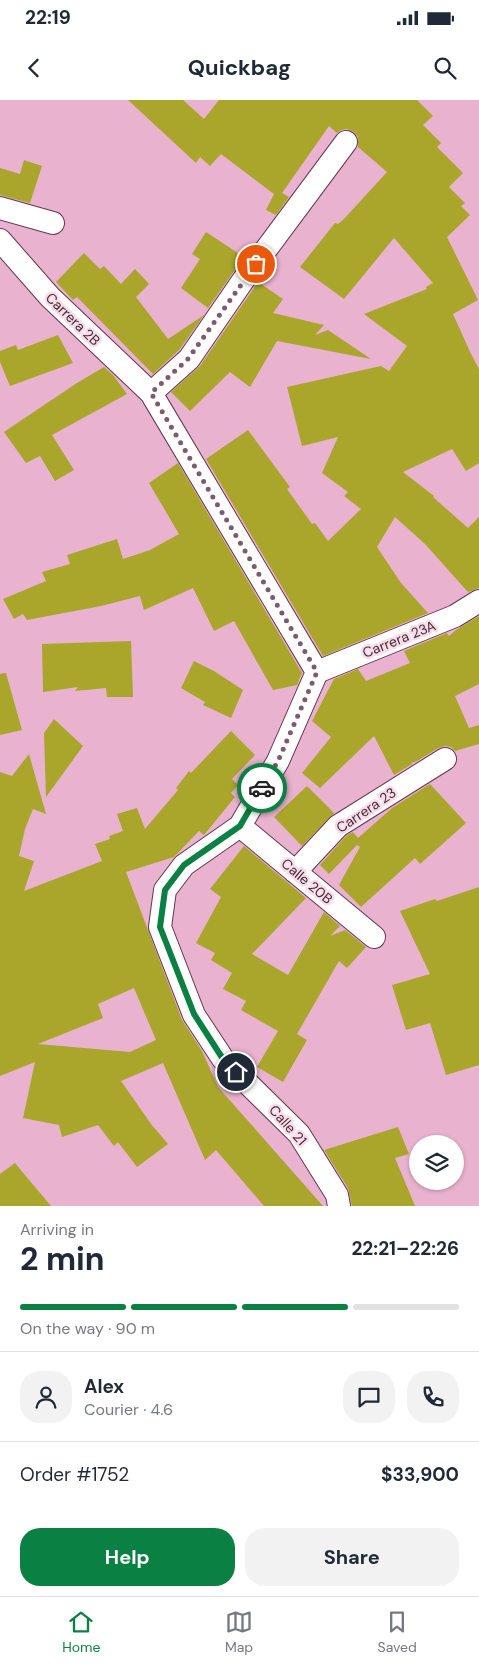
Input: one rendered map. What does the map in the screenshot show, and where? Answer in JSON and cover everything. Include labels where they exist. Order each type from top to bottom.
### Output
[{"type":"street","points":[[240,826],[278,761],[317,672],[151,393],[188,359],[244,279],[346,142]]},
{"type":"street","points":[[0,208],[53,223]]},
{"type":"street","name":"Carrera 2B","points":[[0,240],[50,297],[151,393]]},
{"type":"street","name":"Carrera 23A","points":[[317,672],[455,616],[479,600]]},
{"type":"street","name":"Carrera 23","points":[[295,872],[338,826],[445,759]]},
{"type":"street","name":"Calle 20B","points":[[240,826],[374,937]]},
{"type":"street","name":"Calle 21","points":[[240,826],[184,865],[165,890],[160,927],[194,1014],[223,1059],[299,1134],[337,1195],[340,1206]]},
{"type":"building","points":[[128,100],[183,100],[204,119],[219,100],[417,100],[433,116],[423,125],[441,143],[437,147],[463,173],[449,187],[465,203],[461,206],[470,215],[447,237],[478,300],[453,314],[479,369],[479,463],[466,471],[452,449],[403,472],[434,496],[468,528],[479,517],[479,588],[468,592],[425,544],[395,517],[377,547],[401,583],[428,613],[323,656],[206,459],[248,430],[290,487],[287,489],[312,524],[315,523],[328,541],[361,509],[344,496],[348,492],[322,473],[338,437],[302,446],[287,387],[381,366],[389,371],[407,346],[364,314],[427,289],[426,287],[433,283],[394,238],[344,299],[300,267],[335,223],[338,224],[343,220],[387,172],[358,147],[358,137],[354,132],[347,129],[337,133],[329,126],[282,193],[289,197],[276,215],[266,210],[274,194],[221,154],[210,166],[200,157],[196,163]]},
{"type":"building","points":[[24,160],[42,166],[30,203],[0,195],[0,168],[20,174]]},
{"type":"building","points":[[206,232],[244,257],[208,308],[181,288],[200,259],[192,254]]},
{"type":"building","points":[[84,253],[100,269],[104,266],[121,284],[135,269],[149,284],[136,297],[168,339],[204,315],[179,350],[153,374],[77,297],[73,300],[56,282]]},
{"type":"building","points":[[258,282],[283,299],[273,313],[324,325],[315,335],[328,330],[371,359],[277,341],[250,387],[230,372],[190,411],[171,392],[200,366]]},
{"type":"building","points":[[58,335],[73,363],[10,386],[0,362],[0,351],[16,345],[18,350]]},
{"type":"building","points":[[104,367],[113,375],[127,394],[52,435],[74,470],[55,481],[40,456],[26,463],[4,432]]},
{"type":"building","points":[[178,463],[302,673],[297,685],[273,690],[234,621],[214,631],[193,588],[144,610],[140,596],[101,606],[27,620],[23,614],[14,619],[3,599],[46,581],[42,572],[70,564],[67,555],[117,539],[123,559],[150,550],[179,534],[149,483]]},
{"type":"building","points":[[479,616],[479,684],[455,696],[469,728],[479,725],[479,744],[455,751],[451,747],[438,748],[394,775],[374,736],[320,788],[302,773],[331,737],[312,721],[334,679],[358,669],[366,681],[410,663],[404,651],[447,633],[449,636]]},
{"type":"building","points":[[131,641],[133,697],[107,697],[106,688],[75,691],[78,687],[43,692],[42,644]]},
{"type":"building","points":[[194,661],[214,671],[243,690],[231,718],[203,705],[205,702],[181,688]]},
{"type":"building","points":[[6,673],[22,730],[0,735],[0,674]]},
{"type":"building","points":[[54,719],[83,746],[46,797],[44,733]]},
{"type":"building","points":[[231,731],[255,755],[232,779],[238,785],[231,793],[235,797],[204,835],[199,831],[174,857],[126,872],[182,1020],[202,1051],[218,1087],[323,1206],[264,1206],[216,1150],[205,1160],[163,1063],[121,1081],[151,1124],[168,1144],[137,1167],[118,1142],[114,1146],[98,1125],[62,1137],[59,1125],[23,1118],[35,1062],[0,1076],[0,772],[12,776],[29,754],[46,814],[33,809],[25,829],[19,856],[34,861],[24,891],[102,861],[95,844],[110,839],[109,836],[123,831],[117,814],[137,808],[145,829],[178,790],[176,788],[189,771],[191,773]],"holes":[[[134,988],[156,1040],[130,1052],[38,1044],[103,1018],[98,1004]]]},
{"type":"building","points":[[430,784],[466,823],[420,864],[415,858],[361,907],[339,885],[360,847],[357,845],[329,874],[320,865],[346,836],[353,832],[358,838],[392,808]]},
{"type":"building","points":[[307,786],[334,813],[302,846],[274,817]]},
{"type":"building","points":[[244,846],[306,898],[252,954],[288,975],[324,912],[340,926],[330,936],[345,930],[366,947],[347,968],[339,961],[297,1034],[307,1040],[283,1082],[257,1067],[278,1031],[241,1010],[246,1001],[223,989],[232,973],[211,960],[215,953],[196,943],[221,897],[210,889]]},
{"type":"building","points":[[479,887],[479,1065],[446,1075],[430,1023],[406,1030],[392,985],[430,974],[400,911]]},
{"type":"building","points":[[398,1127],[409,1154],[395,1158],[415,1206],[352,1206],[348,1188],[324,1150]]},
{"type":"building","points":[[15,1163],[51,1206],[0,1206],[0,1174]]},
{"type":"way so far","points":[[256,264],[188,359],[151,393],[317,672],[278,761],[262,788]]},
{"type":"route","points":[[236,1072],[223,1059],[194,1014],[160,927],[165,890],[184,865],[240,826],[262,788]]}]
